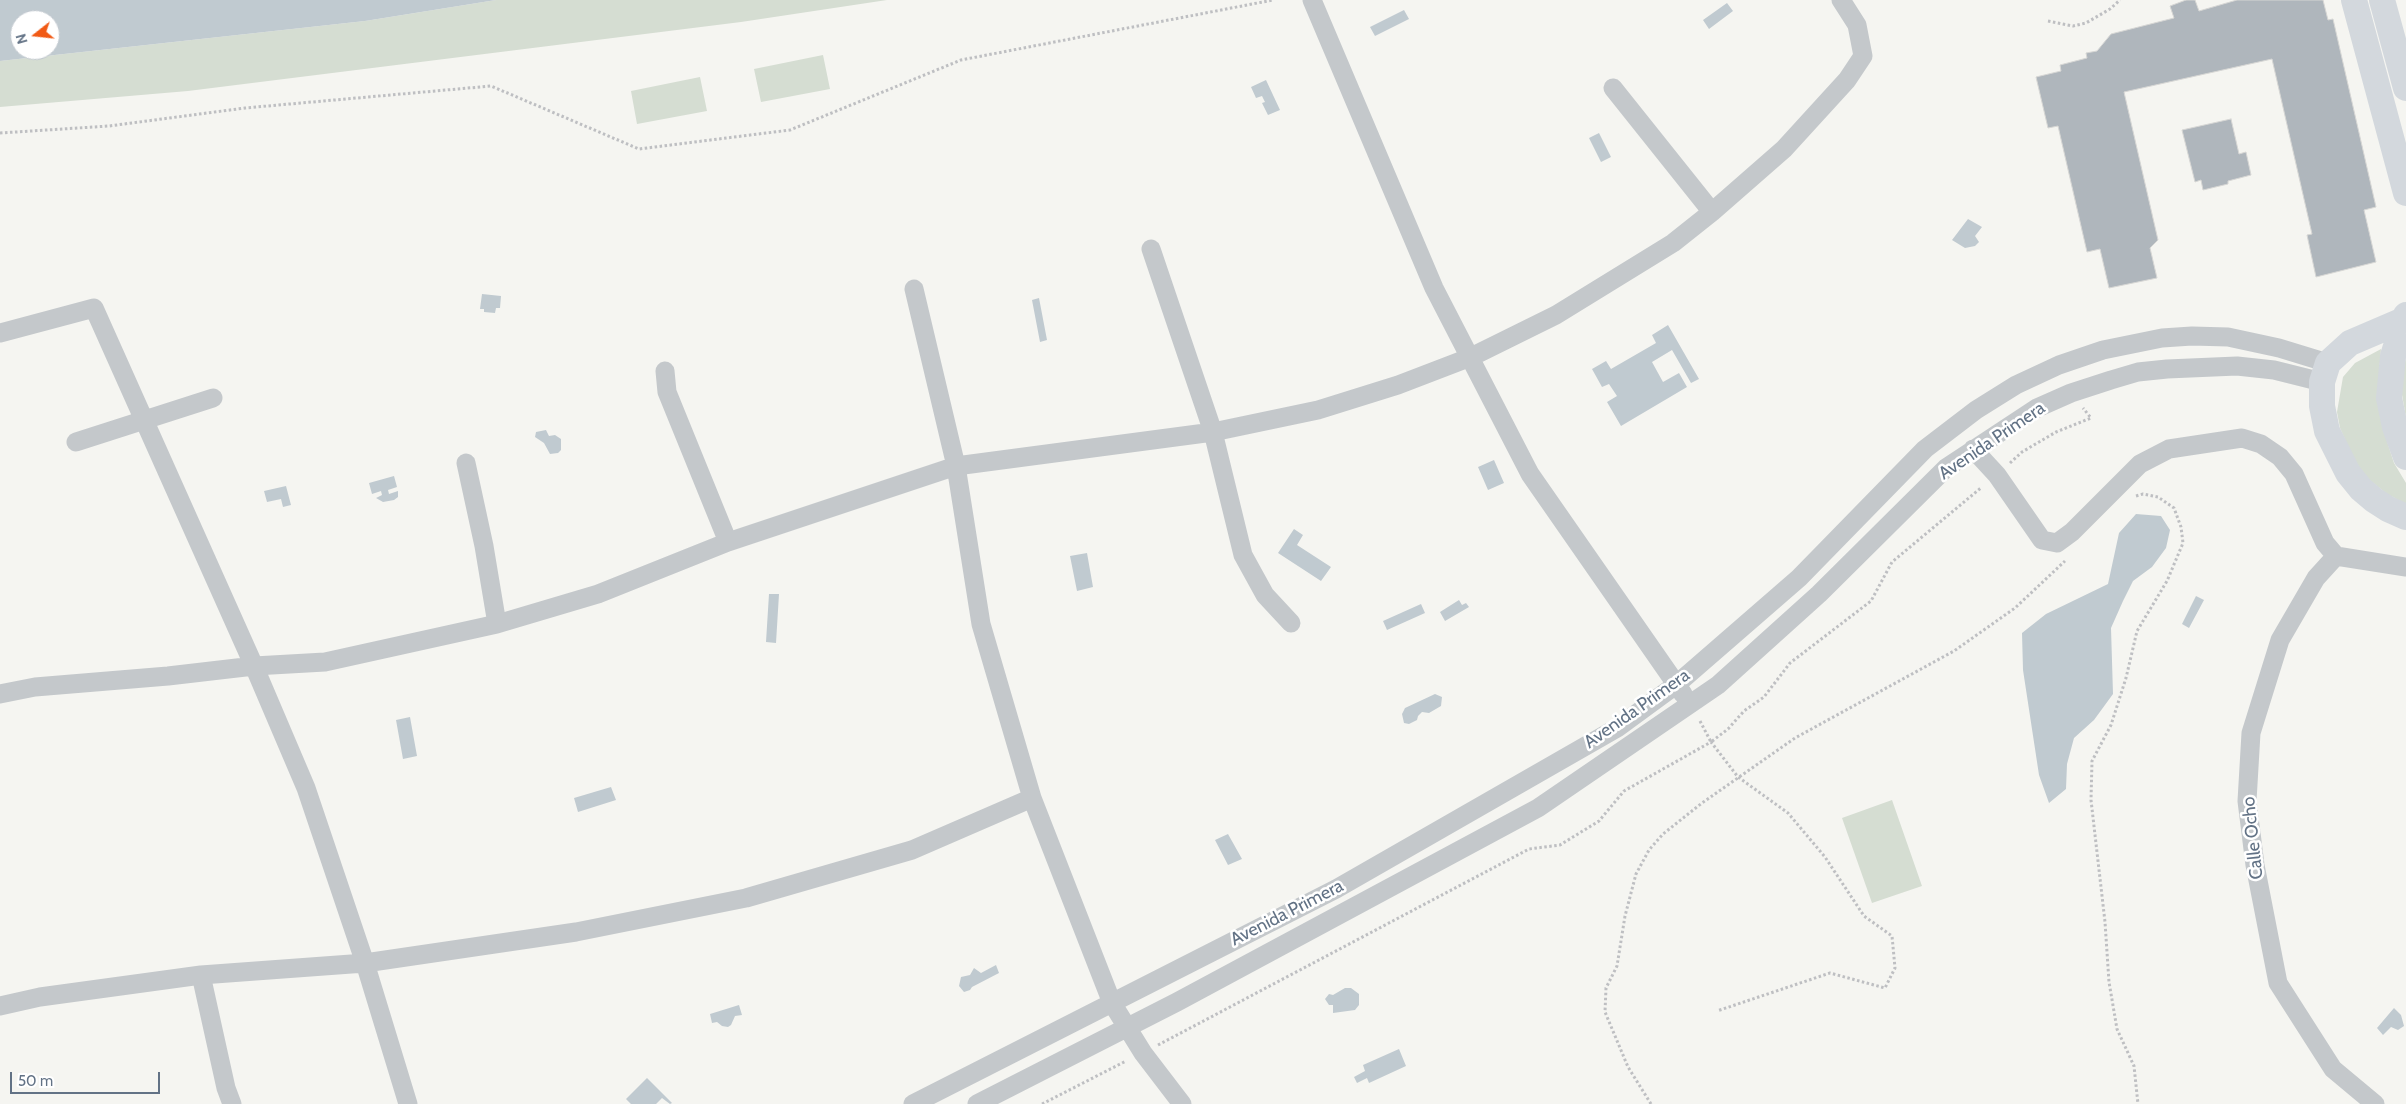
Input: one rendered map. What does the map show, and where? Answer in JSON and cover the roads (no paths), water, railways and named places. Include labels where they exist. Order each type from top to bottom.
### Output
[{"type":"main road","points":[[2354,0],[2406,193]]},
{"type":"main road","points":[[2382,0],[2406,88]]},
{"type":"main road","points":[[2406,318],[2350,343],[2326,373],[2322,406],[2327,431],[2348,473],[2361,489],[2374,500],[2406,517]]},
{"type":"main road","points":[[2406,318],[2393,356],[2389,398],[2395,427],[2406,457]]},
{"type":"street","points":[[1312,0],[1434,288],[1530,474],[1691,705]]},
{"type":"street","points":[[0,694],[35,687],[168,676],[254,666],[325,662],[497,624],[598,594],[728,542],[956,466],[1213,432],[1318,410],[1398,385],[1471,357],[1556,315],[1673,243],[1712,212],[1784,149],[1847,80],[1863,56],[1857,26],[1841,0]]},
{"type":"street","points":[[1614,88],[1712,212]]},
{"type":"street","points":[[1151,249],[1213,432],[1243,555],[1265,595],[1291,623]]},
{"type":"street","points":[[914,290],[956,466],[981,624],[1032,798],[1112,1002],[1144,1053],[1182,1104]]},
{"type":"street","points":[[0,333],[94,308],[254,666],[306,788],[365,963],[408,1104]]},
{"type":"street","name":"Avenida Primera","points":[[913,1104],[1336,889],[1617,728],[1677,684],[1799,578],[1925,449],[1976,410],[2016,385],[2058,365],[2103,350],[2162,338],[2192,336],[2228,337],[2278,348],[2326,373]]},
{"type":"street","points":[[2162,338],[2167,369]]},
{"type":"street","name":"Avenida Primera","points":[[977,1104],[1177,1002],[1538,808],[1691,705],[1766,644],[1946,468],[2037,408],[2071,393],[2138,372],[2237,366],[2326,373]]},
{"type":"street","points":[[665,371],[667,392],[728,542]]},
{"type":"street","points":[[76,442],[144,422],[212,398]]},
{"type":"street","points":[[1973,449],[1997,475],[2042,540],[2057,543],[2072,532],[2140,464],[2169,448],[2242,438],[2261,444],[2280,456],[2294,474],[2325,543],[2336,556],[2406,567]]},
{"type":"street","points":[[466,463],[484,546],[497,624]]},
{"type":"street","name":"Calle Ocho","points":[[2336,556],[2316,578],[2280,640],[2250,733],[2247,801],[2255,865],[2278,983],[2333,1069],[2375,1104]]},
{"type":"street","points":[[0,1006],[40,997],[202,975],[365,963],[576,932],[746,898],[912,850],[1032,798]]},
{"type":"street","points":[[202,975],[226,1088],[232,1104]]}]
